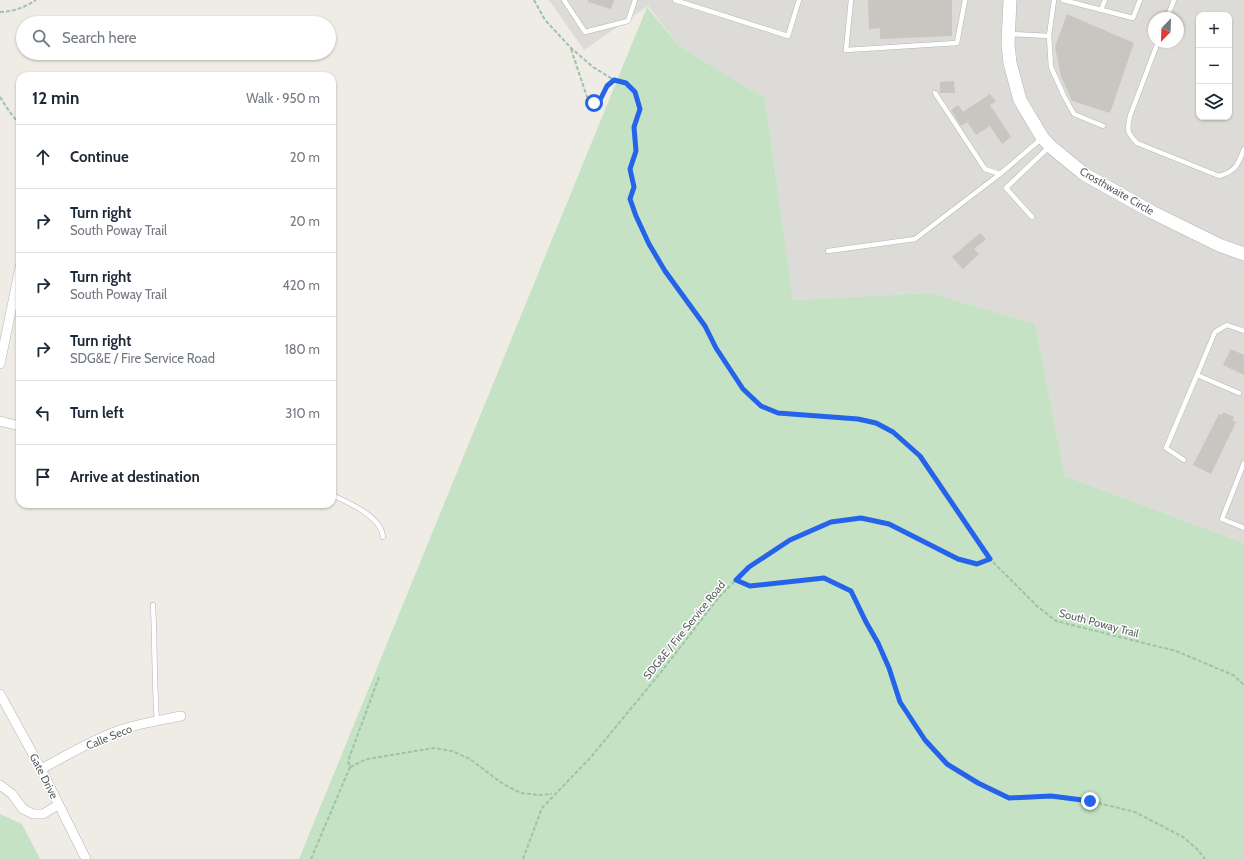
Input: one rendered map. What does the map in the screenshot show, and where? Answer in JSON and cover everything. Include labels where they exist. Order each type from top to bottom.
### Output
[{"type":"street","name":"Crosthwaite Circle","points":[[1010,0],[1008,34],[1010,63],[1020,100],[1046,142],[1084,174],[1152,212],[1219,244],[1244,254]]},
{"type":"street","points":[[0,364],[16,286]]},
{"type":"street","points":[[0,421],[16,425]]},
{"type":"street","name":"Gate Drive","points":[[0,694],[41,769],[86,859]]},
{"type":"street","name":"Calle Seco","points":[[41,769],[112,733],[130,727],[181,716]]},
{"type":"street","points":[[0,785],[12,794],[23,809],[32,814],[42,814],[58,805]]},
{"type":"lane","points":[[564,0],[585,32],[628,21],[635,0]]},
{"type":"lane","points":[[675,0],[788,36],[798,0]]},
{"type":"lane","points":[[851,0],[846,50],[957,43],[965,0]]},
{"type":"lane","points":[[1054,0],[1049,36],[1052,67],[1064,96],[1074,114],[1103,126]]},
{"type":"lane","points":[[1064,0],[1133,18],[1140,0]]},
{"type":"lane","points":[[1101,10],[1105,0]]},
{"type":"lane","points":[[1169,12],[1174,0]]},
{"type":"lane","points":[[1008,34],[1049,36]]},
{"type":"lane","points":[[1156,48],[1130,116],[1127,127],[1130,136],[1137,143],[1220,176],[1230,173],[1238,166],[1244,149]]},
{"type":"lane","points":[[935,92],[985,169],[1000,174]]},
{"type":"lane","points":[[828,251],[915,239],[1000,174],[1046,142]]},
{"type":"lane","points":[[1032,217],[1006,188],[1046,142]]},
{"type":"lane","points":[[1184,460],[1166,448],[1215,332],[1227,325],[1244,331]]},
{"type":"lane","points":[[1197,376],[1239,393]]},
{"type":"lane","points":[[1244,464],[1222,519],[1244,528]]},
{"type":"lane","points":[[336,497],[355,506],[372,518],[382,529],[383,537]]},
{"type":"lane","points":[[153,605],[157,721]]},
{"type":"path","points":[[0,12],[8,12],[26,6],[36,0]]},
{"type":"path","name":"South Poway Trail","points":[[534,0],[545,20],[571,48],[593,67],[614,80],[626,83],[635,92],[640,109],[634,127],[636,151],[630,169],[634,187],[630,199],[636,216],[649,244],[665,271],[705,326],[716,348],[743,389],[761,406],[778,413],[858,419],[876,423],[893,432],[920,456],[990,559],[1037,606],[1056,621],[1176,651],[1233,675],[1244,685]]},
{"type":"path","points":[[571,48],[588,100],[594,103],[600,100],[607,86],[614,80]]},
{"type":"path","points":[[0,97],[16,120]]},
{"type":"path","name":"SDG&E / Fire Service Road","points":[[523,859],[542,808],[591,757],[661,672],[719,597],[749,567],[790,540],[831,522],[861,518],[889,524],[958,559],[977,564],[990,559]]},
{"type":"path","points":[[736,580],[750,586],[824,578],[851,591],[878,643],[889,668],[900,702],[925,740],[947,764],[978,783],[1009,798],[1051,796],[1090,801],[1135,812],[1183,837],[1197,849],[1205,859]]},
{"type":"path","points":[[350,767],[348,761],[379,677]]},
{"type":"path","points":[[311,859],[350,767],[367,758],[434,748],[452,751],[470,759],[503,784],[521,793],[539,796],[552,794]]},
{"type":"shaded area","points":[[549,0],[1244,0],[1244,543],[1065,476],[1035,324],[931,293],[793,300],[765,98],[679,46],[648,6],[584,50]]},
{"type":"green space","points":[[647,7],[679,46],[765,98],[793,300],[931,293],[1035,324],[1065,476],[1244,543],[1244,859],[299,859]]},
{"type":"green space","points":[[0,814],[22,824],[40,859],[0,859]]},
{"type":"building","points":[[588,0],[614,0],[611,9],[588,2]]},
{"type":"building","points":[[868,0],[952,0],[952,36],[880,39],[880,28],[869,29]]},
{"type":"building","points":[[1067,14],[1134,43],[1110,113],[1072,101],[1061,76],[1055,47]]},
{"type":"building","points":[[954,81],[955,93],[940,93],[940,82]]},
{"type":"building","points":[[990,94],[996,101],[990,105],[1011,137],[1002,144],[990,126],[976,135],[967,122],[961,126],[951,110],[958,105],[963,112]]},
{"type":"building","points":[[980,233],[986,239],[974,249],[979,254],[963,269],[952,257]]},
{"type":"building","points":[[1231,349],[1244,355],[1244,375],[1223,365]]},
{"type":"building","points":[[1223,412],[1234,417],[1233,421],[1236,422],[1211,474],[1193,465],[1219,414],[1222,415]]},
{"type":"route","points":[[594,103],[600,100],[607,86],[614,80],[626,83],[635,92],[640,109],[634,127],[636,151],[630,169],[634,187],[630,199],[636,216],[649,244],[665,271],[705,326],[716,348],[743,389],[761,406],[778,413],[858,419],[876,423],[893,432],[920,456],[990,559],[977,564],[958,559],[889,524],[861,518],[831,522],[790,540],[749,567],[736,580],[750,586],[824,578],[851,591],[878,643],[889,668],[900,702],[925,740],[947,764],[978,783],[1009,798],[1051,796],[1090,801]]}]
